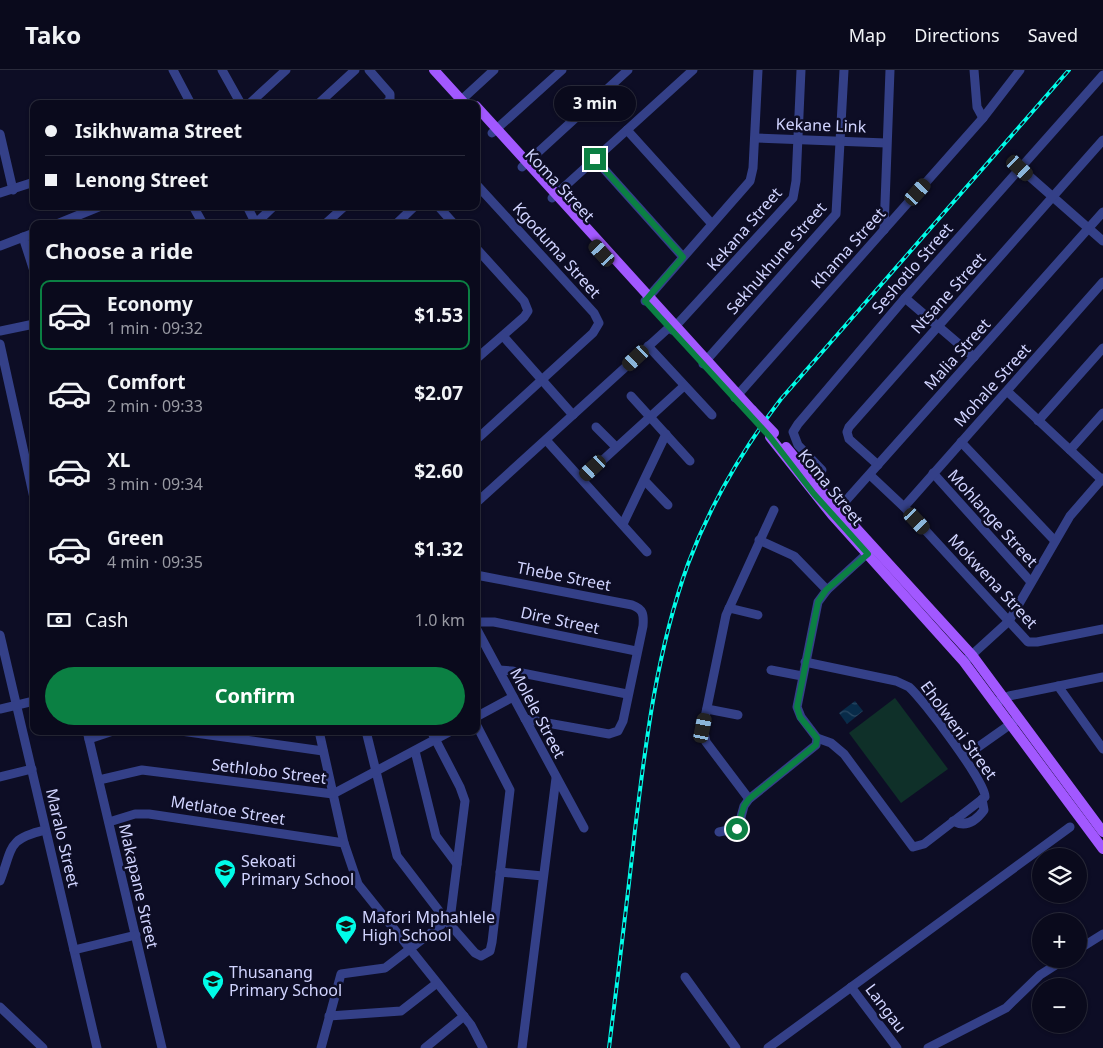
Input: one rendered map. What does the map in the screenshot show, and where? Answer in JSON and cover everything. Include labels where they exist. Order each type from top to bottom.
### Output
[{"type":"main road","name":"Koma Street","points":[[434,70],[462,100]]},
{"type":"main road","name":"Koma Street","points":[[443,70],[462,100]]},
{"type":"main road","name":"Koma Street","points":[[480,112],[494,131]]},
{"type":"main road","name":"Koma Street","points":[[480,119],[494,131],[525,164],[706,362],[772,435],[835,512],[968,658],[1015,721],[1103,848]]},
{"type":"main road","name":"Koma Street","points":[[1015,721],[1103,832]]},
{"type":"street","points":[[173,70],[189,100]]},
{"type":"street","points":[[222,70],[239,100]]},
{"type":"street","points":[[253,100],[286,70]]},
{"type":"street","points":[[322,100],[355,70]]},
{"type":"street","points":[[369,70],[390,94],[390,100]]},
{"type":"street","points":[[464,100],[494,70]]},
{"type":"street","points":[[494,131],[562,70]]},
{"type":"street","points":[[525,164],[628,70]]},
{"type":"street","points":[[554,196],[693,70]]},
{"type":"street","points":[[647,298],[750,181],[755,138],[758,70]]},
{"type":"street","name":"Kekana Street","points":[[480,499],[648,346],[673,327],[793,198],[796,190],[801,70]]},
{"type":"street","name":"Sekhukhune Street","points":[[706,362],[836,214],[844,70]]},
{"type":"street","points":[[884,230],[890,70]]},
{"type":"street","points":[[974,70],[977,107],[982,118]]},
{"type":"street","name":"Khama Street","points":[[736,396],[982,118],[1020,70]]},
{"type":"street","name":"Seshotlo Street","points":[[810,482],[822,470],[798,445],[793,435],[795,429],[906,298],[1103,75]]},
{"type":"street","points":[[627,130],[712,224]]},
{"type":"street","points":[[0,134],[13,190]]},
{"type":"street","name":"Kekane Link","points":[[755,138],[886,142]]},
{"type":"street","name":"Ntsane Street","points":[[878,465],[850,439],[848,430],[1103,140]]},
{"type":"street","points":[[595,159],[683,257]]},
{"type":"street","points":[[1020,168],[1103,241]]},
{"type":"street","points":[[0,193],[30,183]]},
{"type":"street","name":"Kgoduma Street","points":[[480,188],[598,320],[599,326],[480,436]]},
{"type":"street","points":[[67,220],[91,210]]},
{"type":"street","points":[[260,220],[270,210]]},
{"type":"street","points":[[329,220],[340,210]]},
{"type":"street","points":[[400,220],[411,210]]},
{"type":"street","points":[[442,210],[450,220]]},
{"type":"street","name":"Malia Street","points":[[835,512],[1103,212]]},
{"type":"street","points":[[0,246],[30,234]]},
{"type":"street","points":[[23,237],[30,259]]},
{"type":"street","points":[[480,252],[524,301],[527,308],[524,317],[480,356]]},
{"type":"street","name":"Mohale Street","points":[[904,507],[1103,282]]},
{"type":"street","points":[[906,298],[974,357]]},
{"type":"street","points":[[0,331],[30,325]]},
{"type":"street","points":[[503,336],[573,415]]},
{"type":"street","points":[[0,344],[30,460]]},
{"type":"street","points":[[648,346],[712,415]]},
{"type":"street","points":[[1038,421],[1103,348]]},
{"type":"street","points":[[582,479],[684,386]]},
{"type":"street","points":[[968,658],[1009,621],[1074,510],[1103,479],[1007,391]]},
{"type":"street","points":[[631,396],[690,460]]},
{"type":"street","points":[[1070,450],[1103,413]]},
{"type":"street","points":[[596,427],[616,447]]},
{"type":"street","points":[[623,524],[666,434]]},
{"type":"street","points":[[546,440],[648,552]]},
{"type":"street","points":[[962,442],[1055,541]]},
{"type":"street","name":"Mohlange Street","points":[[933,473],[1031,582]]},
{"type":"street","name":"Mokwena Street","points":[[870,475],[904,507],[1031,643],[1103,629]]},
{"type":"street","points":[[645,480],[668,505]]},
{"type":"street","points":[[749,799],[704,738],[703,728],[729,608],[774,510]]},
{"type":"street","points":[[759,540],[794,556],[826,590]]},
{"type":"street","points":[[720,832],[738,828],[744,806],[749,799],[814,748],[817,738],[798,710],[802,676],[816,608],[826,590],[871,551]]},
{"type":"street","name":"Thebe Street","points":[[480,576],[640,608],[643,613],[636,651]]},
{"type":"street","points":[[729,608],[758,615]]},
{"type":"street","name":"Dire Street","points":[[480,622],[494,622],[636,651]]},
{"type":"street","name":"Maralo Street","points":[[0,635],[97,1048]]},
{"type":"street","name":"Molele Street","points":[[480,635],[556,778],[522,1048]]},
{"type":"street","points":[[525,719],[614,734],[618,731],[623,721],[636,651]]},
{"type":"street","name":"Eholweni Street","points":[[805,662],[905,685],[916,694],[964,757],[984,788],[985,797],[924,844],[913,847],[844,754],[832,743],[817,738]]},
{"type":"street","points":[[499,670],[512,670],[628,694]]},
{"type":"street","points":[[771,670],[802,676]]},
{"type":"street","points":[[1000,700],[1103,677]]},
{"type":"street","points":[[1058,686],[1103,749]]},
{"type":"street","points":[[480,715],[513,697]]},
{"type":"street","points":[[0,709],[30,703]]},
{"type":"street","points":[[707,709],[738,715]]},
{"type":"street","points":[[964,757],[1015,721]]},
{"type":"street","points":[[367,735],[397,856],[446,920],[475,954],[481,956],[488,953],[491,947],[510,790],[480,732]]},
{"type":"street","name":"Makapane Street","points":[[88,735],[162,1048]]},
{"type":"street","points":[[209,735],[323,751]]},
{"type":"street","points":[[320,735],[344,843],[358,884],[478,1034],[483,1048]]},
{"type":"street","points":[[322,1048],[341,974],[385,968],[446,920],[452,904],[465,801],[433,735]]},
{"type":"street","name":"Sethlobo Street","points":[[99,780],[142,770],[333,794],[415,752],[433,735]]},
{"type":"street","points":[[415,752],[436,836],[457,864]]},
{"type":"street","points":[[0,777],[32,770]]},
{"type":"street","points":[[556,778],[584,828]]},
{"type":"street","name":"Metlatoe Street","points":[[109,822],[135,814],[149,814],[344,843]]},
{"type":"street","points":[[768,1048],[1070,827]]},
{"type":"street","points":[[0,881],[16,840],[26,834],[45,830]]},
{"type":"street","points":[[500,872],[544,876]]},
{"type":"street","points":[[1087,945],[1103,934]]},
{"type":"street","points":[[74,950],[136,935]]},
{"type":"street","points":[[928,1048],[1006,1008],[1051,968]]},
{"type":"street","points":[[686,978],[736,1048]]},
{"type":"street","points":[[330,1016],[401,1011],[437,983]]},
{"type":"street","name":"Langau","points":[[851,986],[897,1048]]},
{"type":"street","points":[[0,1007],[43,1048]]},
{"type":"street","points":[[425,1048],[464,1016]]},
{"type":"green space","points":[[895,698],[948,769],[901,803],[849,733]]},
{"type":"water","points":[[855,701],[863,711],[847,724],[839,713]]},
{"type":"railway","points":[[609,1048],[639,796],[654,695],[677,596],[706,520],[728,478],[781,399],[1069,70]]},
{"type":"place","name":"Sekoati Primary School","points":[[225,889]]},
{"type":"place","name":"Mafori Mphahlele High School","points":[[346,945]]},
{"type":"place","name":"Thusanang Primary School","points":[[213,1000]]},
{"type":"route","points":[[595,159],[683,257],[645,301],[780,448],[814,494],[868,554],[826,590],[820,597],[816,608],[797,707],[800,717],[817,738],[816,745],[746,802],[737,829]]}]
